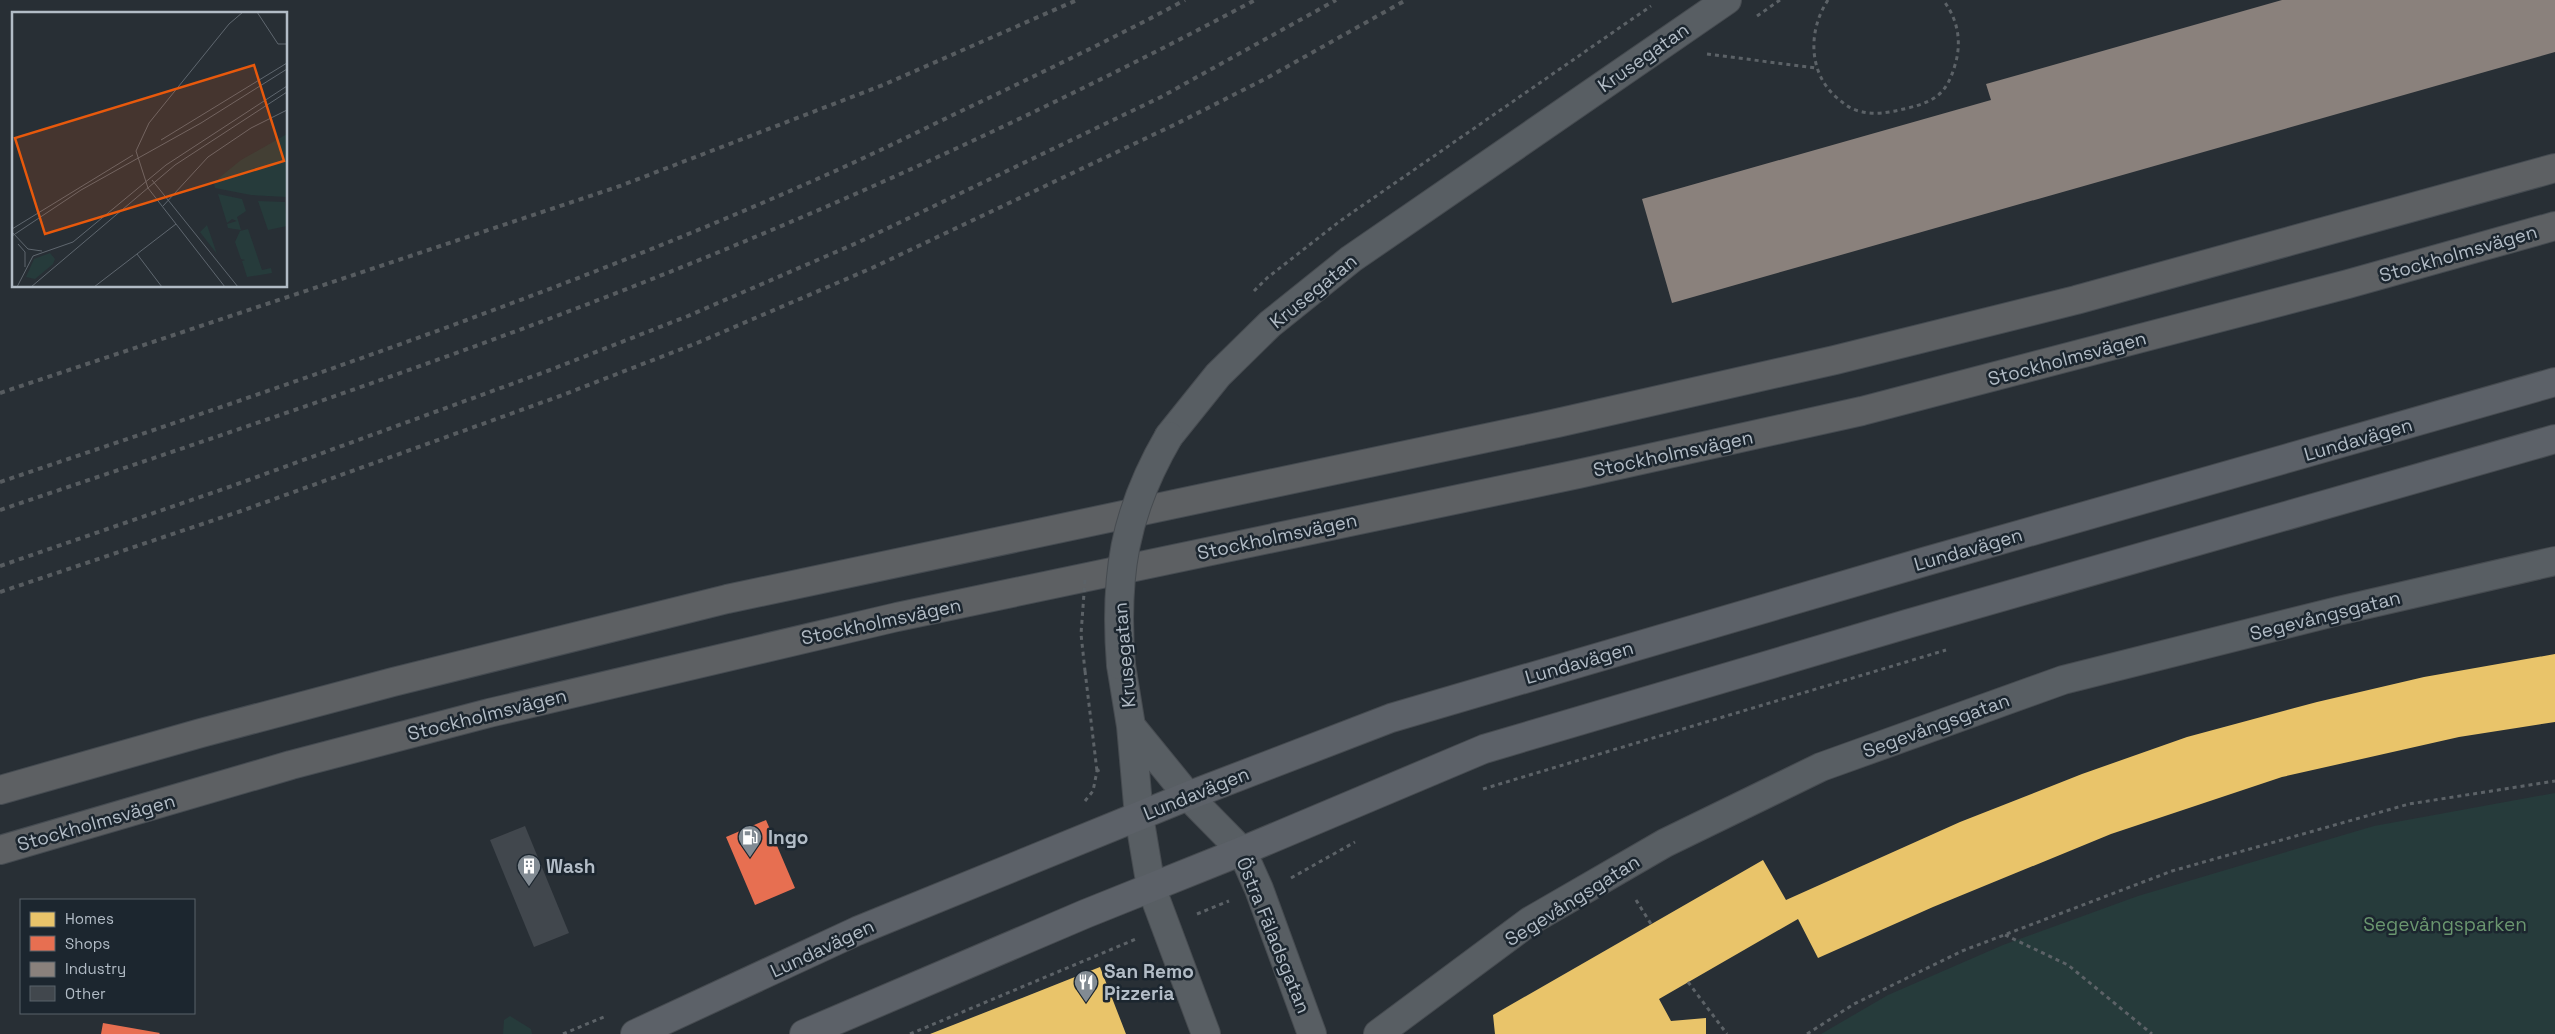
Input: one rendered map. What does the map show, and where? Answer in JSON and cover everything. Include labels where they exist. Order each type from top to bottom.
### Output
[{"type":"highway","points":[[0,790],[201,733],[727,599],[1557,423],[1835,360],[2076,300],[2555,168]]},
{"type":"highway","name":"Stockholmsvägen","points":[[0,850],[291,765],[499,710],[897,617],[1587,472],[1862,411],[2339,287],[2555,226]]},
{"type":"main road","name":"Lundavägen","points":[[635,1034],[857,931],[1188,796],[1391,718],[1917,564],[2555,382]]},
{"type":"main road","points":[[804,1034],[1484,749],[1907,624],[2555,439]]},
{"type":"street","name":"Krusegatan","points":[[1139,816],[1131,726],[1121,666],[1119,592],[1125,540],[1138,496],[1169,436],[1218,375],[1270,324],[1351,259],[1727,0]]},
{"type":"street","name":"Segevångsgatan","points":[[1378,1034],[1538,917],[1665,843],[1822,767],[2063,680],[2338,611],[2555,561]]},
{"type":"street","name":"Krusegatan","points":[[1131,726],[1188,796]]},
{"type":"street","name":"Östra Fäladsgatan","points":[[1188,796],[1242,851],[1259,889],[1312,1034]]},
{"type":"street","points":[[1139,816],[1151,887],[1206,1034]]},
{"type":"path","points":[[1828,0],[1821,10],[1815,28],[1816,68],[1829,91],[1844,104],[1857,111],[1875,114],[1892,112],[1934,99],[1946,88],[1952,76],[1958,51],[1957,26],[1952,11],[1944,0]]},
{"type":"path","points":[[1702,54],[1816,68]]},
{"type":"path","points":[[1480,789],[1956,648]]},
{"type":"path","points":[[1085,672],[1097,771]]},
{"type":"path","points":[[1807,1034],[1854,1004],[1962,951],[2182,868],[2409,804],[2555,781]]},
{"type":"path","points":[[910,1034],[1165,927],[1304,872],[1358,841]]},
{"type":"path","points":[[2005,935],[2068,965],[2152,1034]]},
{"type":"path","points":[[1688,982],[1727,1034]]},
{"type":"green space","name":"Segevångsparken","points":[[2555,793],[2555,1034],[1821,1034],[1888,995],[2003,945],[2138,896],[2374,826]]},
{"type":"green space","points":[[510,1016],[531,1029],[532,1034],[503,1034],[504,1020]]},
{"type":"building: Homes","points":[[2555,654],[2555,722],[2459,737],[2282,777],[2111,834],[1933,907],[1818,958],[1798,919],[1659,999],[1671,1021],[1706,1018],[1706,1034],[1495,1034],[1493,1015],[1763,860],[1786,900],[1960,822],[2082,774],[2187,737],[2317,702],[2424,677]]},
{"type":"building: Homes","points":[[1100,967],[1126,1034],[930,1034],[1022,998]]},
{"type":"building: Shops","points":[[766,820],[795,888],[755,905],[726,837]]},
{"type":"building: Shops","points":[[103,1023],[160,1033],[101,1034]]},
{"type":"building: Industry","points":[[2282,0],[2555,0],[2555,52],[1672,303],[1642,199],[1991,100],[1986,84]]},
{"type":"building: Other","name":"Wash","points":[[525,826],[569,933],[534,947],[490,840]]},
{"type":"railway","points":[[0,393],[620,186],[883,85],[1077,0]]},
{"type":"railway","points":[[0,482],[417,338],[520,300],[725,219],[869,156],[1090,49],[1185,0]]},
{"type":"railway","points":[[0,510],[431,362],[687,265],[903,173],[974,140],[1116,72],[1255,0]]},
{"type":"railway","points":[[0,566],[232,486],[550,370],[688,316],[859,242],[1161,97],[1336,0]]},
{"type":"railway","points":[[0,592],[241,511],[560,396],[697,343],[872,268],[1176,124],[1265,79],[1406,0]]},
{"type":"place","name":"Ingo","points":[[750,858]]},
{"type":"place","name":"Wash","points":[[529,887]]},
{"type":"place","name":"San Remo Pizzeria","points":[[1086,1003]]}]
